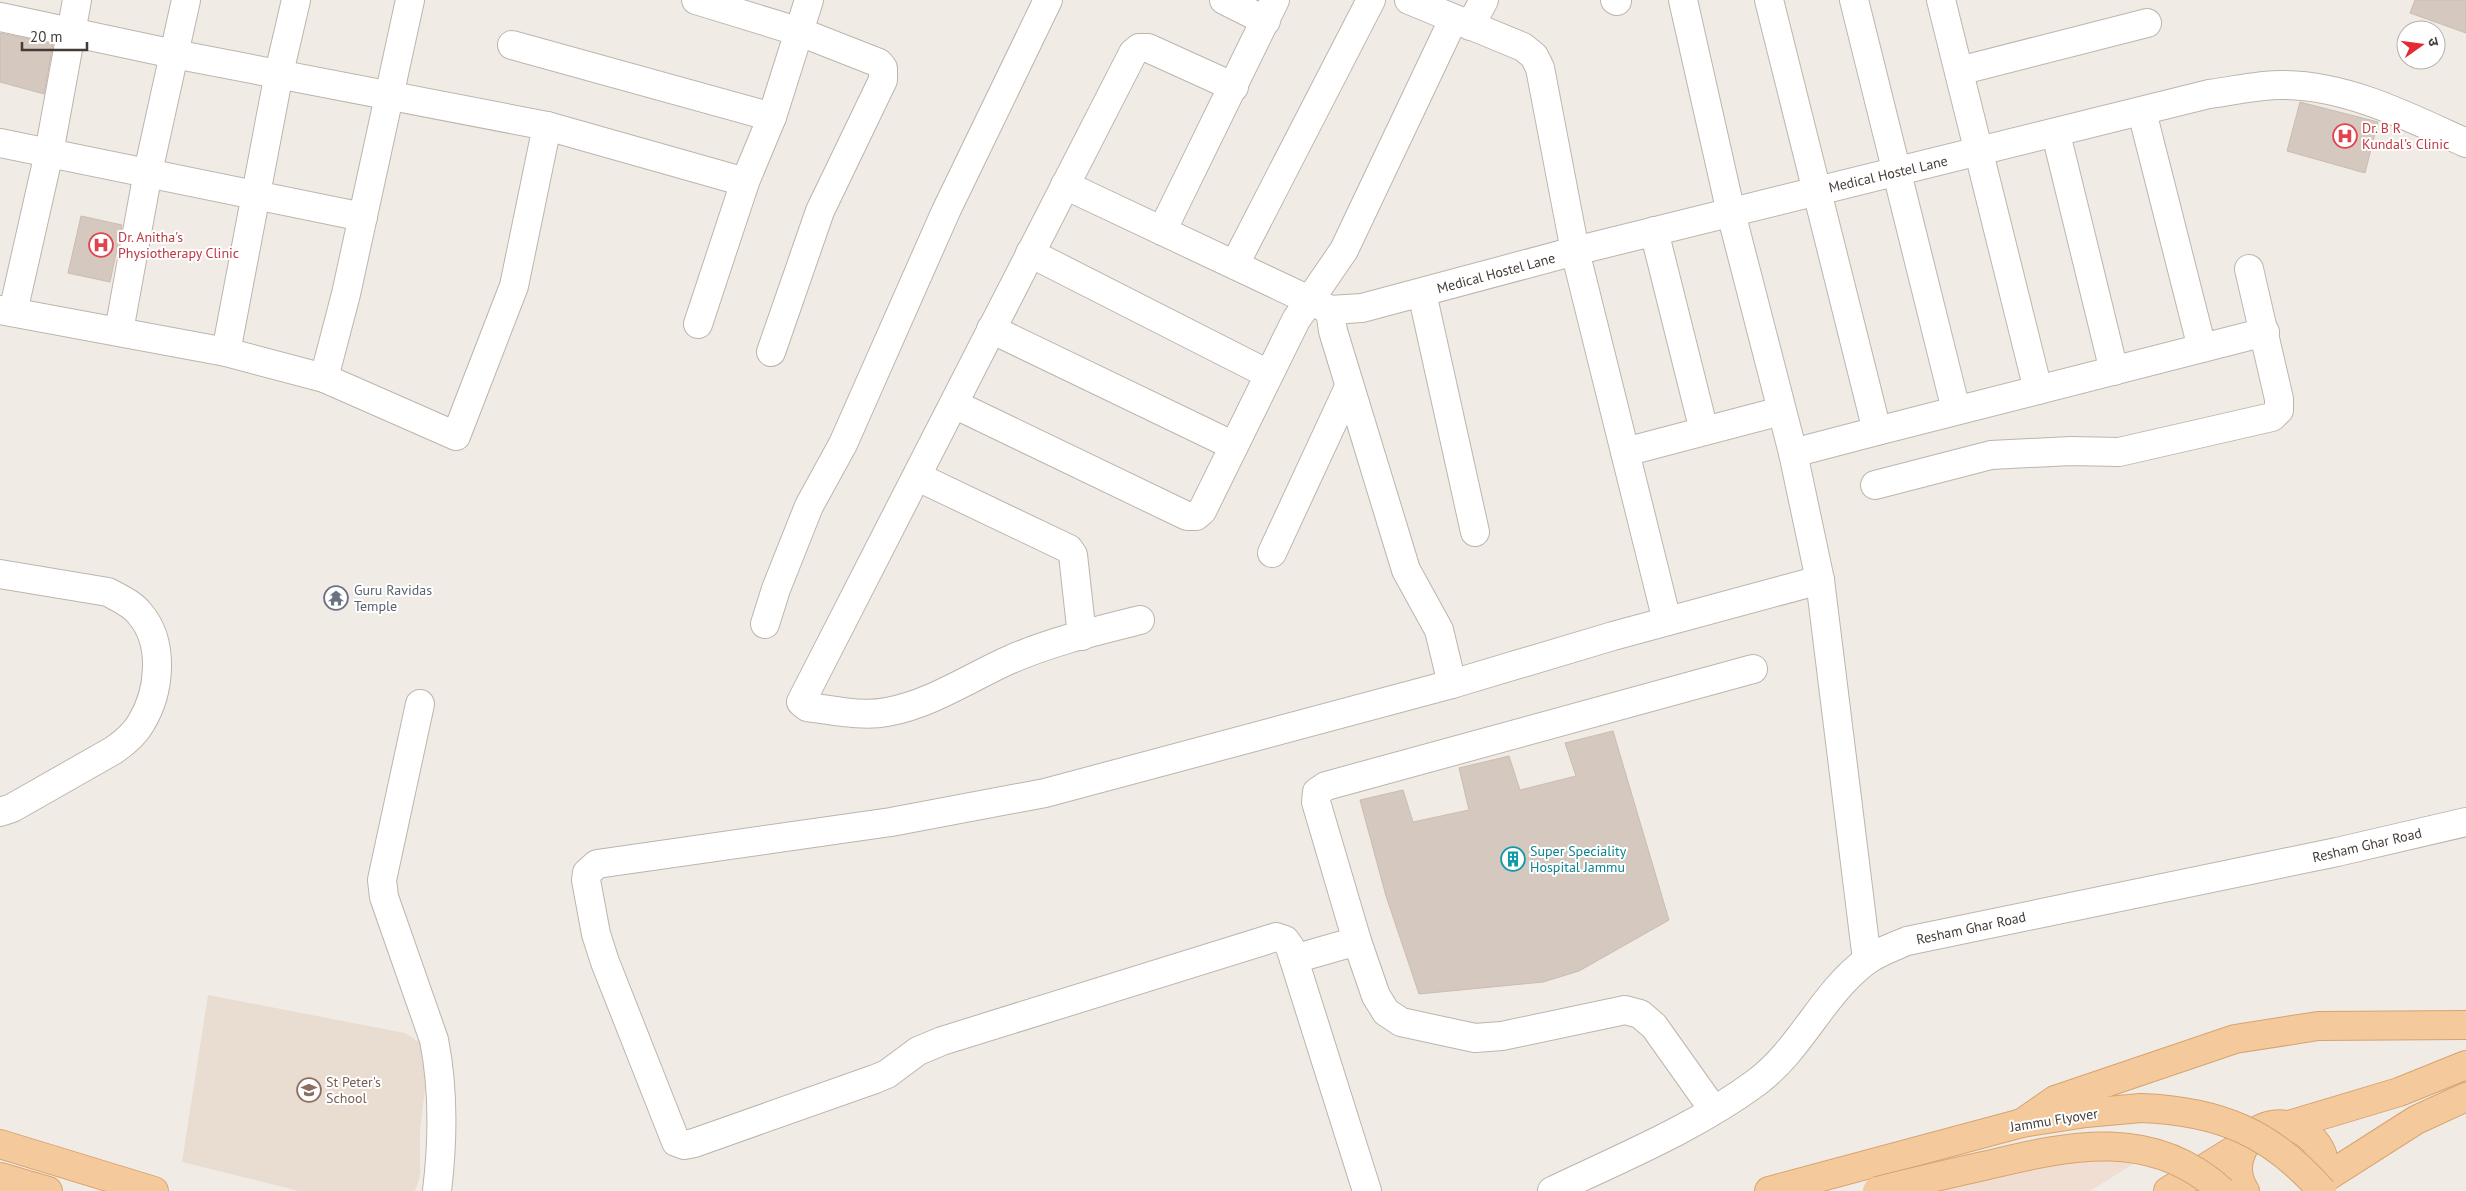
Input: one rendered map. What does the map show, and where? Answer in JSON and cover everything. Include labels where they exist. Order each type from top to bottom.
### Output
[{"type":"main road","points":[[2022,1123],[2055,1100],[2235,1039],[2318,1026],[2466,1025]]},
{"type":"main road","points":[[2289,1125],[2399,1092],[2466,1065]]},
{"type":"main road","points":[[2320,1187],[2416,1120],[2466,1097]]},
{"type":"main road","name":"Jammu Flyover","points":[[1769,1191],[2022,1123],[2086,1113],[2142,1108],[2177,1110],[2224,1120],[2270,1144],[2301,1167],[2320,1187]]},
{"type":"main road","points":[[2168,1191],[2244,1144],[2253,1134],[2264,1127],[2276,1124],[2289,1125],[2303,1130],[2314,1139],[2321,1152],[2324,1166],[2320,1187]]},
{"type":"main road","points":[[0,1144],[154,1191]]},
{"type":"main road","points":[[2244,1144],[2239,1157],[2238,1172],[2245,1191]]},
{"type":"main road","points":[[1877,1191],[2033,1154],[2090,1145],[2136,1148],[2162,1155],[2205,1175],[2222,1191]]},
{"type":"main road","points":[[0,1177],[48,1191]]},
{"type":"street","points":[[76,0],[49,153],[7,311],[226,352],[324,378],[456,436],[514,286],[547,126]]},
{"type":"street","points":[[119,331],[148,172],[186,0]]},
{"type":"street","points":[[226,352],[296,0]]},
{"type":"street","points":[[324,378],[363,217],[410,0]]},
{"type":"street","points":[[696,0],[800,32],[879,63],[884,73],[820,212],[771,352]]},
{"type":"street","points":[[698,324],[745,182],[772,117],[809,0]]},
{"type":"street","points":[[765,624],[776,589],[810,506],[843,444],[946,210],[1048,0]]},
{"type":"street","points":[[1162,230],[1234,87],[1270,10],[1224,0]]},
{"type":"street","points":[[1235,264],[1371,0]]},
{"type":"street","points":[[1409,0],[1522,47],[1534,56],[1540,68],[1575,251],[1667,621]]},
{"type":"street","points":[[954,404],[1187,516],[1196,516],[1202,511],[1296,320],[1320,306],[1344,250],[1461,23],[1484,0]]},
{"type":"street","points":[[1683,0],[1731,213],[1793,453],[1820,580],[1867,960]]},
{"type":"street","points":[[1769,0],[1877,431]]},
{"type":"street","points":[[1854,0],[1956,410]]},
{"type":"street","points":[[1941,0],[2038,390]]},
{"type":"street","points":[[0,17],[174,54],[547,126],[745,182]]},
{"type":"street","points":[[1959,71],[2147,22]]},
{"type":"street","points":[[512,45],[772,117]]},
{"type":"street","points":[[1140,620],[1082,636],[1010,660],[915,705],[895,710],[858,714],[804,705],[802,702],[803,696],[918,477],[990,329],[1133,54],[1139,48],[1148,48],[1234,87]]},
{"type":"street","name":"Medical Hostel Lane","points":[[1320,306],[1362,308],[1575,251],[2056,134],[2209,94],[2256,87],[2283,84],[2318,87],[2401,114],[2466,143]]},
{"type":"street","points":[[2142,112],[2202,348]]},
{"type":"street","points":[[2056,134],[2114,371]]},
{"type":"street","points":[[0,143],[363,217]]},
{"type":"street","points":[[1065,185],[1235,264],[1320,306],[1333,331],[1406,570],[1439,630],[1452,684]]},
{"type":"street","points":[[1654,232],[1704,431]]},
{"type":"street","points":[[1030,253],[1268,374]]},
{"type":"street","points":[[1875,485],[1991,455],[2071,451],[2119,452],[2272,417],[2280,405],[2250,269]]},
{"type":"street","points":[[1422,293],[1475,532]]},
{"type":"street","points":[[990,329],[1234,446]]},
{"type":"street","points":[[1793,453],[2265,332]]},
{"type":"street","points":[[1272,553],[1349,387]]},
{"type":"street","points":[[1625,452],[1781,411]]},
{"type":"street","points":[[918,477],[1069,549],[1073,555],[1082,636]]},
{"type":"street","points":[[0,574],[108,592],[123,600],[139,612],[148,625],[154,641],[157,673],[152,697],[142,723],[129,739],[114,750],[12,808],[0,812]]},
{"type":"street","points":[[1368,1191],[1294,959],[1285,940],[1276,937],[942,1041],[918,1051],[887,1074],[875,1080],[694,1143],[684,1144],[676,1142],[672,1136],[605,962],[596,934],[586,880],[587,873],[597,864],[891,822],[1045,793],[1452,684],[1667,621],[1820,580]]},
{"type":"street","points":[[1713,1109],[1654,1026],[1640,1014],[1625,1010],[1502,1036],[1475,1038],[1402,1022],[1386,1012],[1376,996],[1357,941],[1316,802],[1317,792],[1326,786],[1753,669]]},
{"type":"street","points":[[420,704],[382,880],[384,897],[434,1040],[439,1063],[441,1112],[437,1191]]},
{"type":"street","name":"Resham Ghar Road","points":[[1552,1191],[1661,1138],[1758,1081],[1781,1060],[1829,997],[1867,960],[1907,941],[2337,852],[2466,822]]},
{"type":"street","points":[[1294,959],[1357,941]]},
{"type":"shaded area","name":"St Peter's School","points":[[208,995],[405,1033],[430,1049],[420,1130],[420,1176],[415,1191],[299,1191],[182,1162]]},
{"type":"shaded area","points":[[2146,1156],[2090,1191],[1929,1191],[2034,1162]]},
{"type":"building","points":[[2415,0],[2466,0],[2466,33],[2446,26],[2446,20],[2430,20],[2410,13]]},
{"type":"building","points":[[0,33],[53,44],[44,94],[0,82]]},
{"type":"building","points":[[2300,102],[2378,122],[2365,173],[2287,151]]},
{"type":"building","points":[[81,216],[122,225],[110,282],[68,273]]},
{"type":"building","name":"Super Speciality Hospital Jammu","points":[[1613,731],[1669,920],[1579,971],[1543,982],[1419,994],[1386,896],[1360,800],[1403,790],[1413,822],[1469,810],[1459,768],[1509,756],[1520,790],[1576,776],[1565,743]]},
{"type":"place","name":"Dr. B R Kundal's Clinic","points":[[2345,136]]},
{"type":"place","name":"Dr. Anitha's Physiotherapy Clinic","points":[[101,245]]},
{"type":"place","name":"Guru Ravidas Temple","points":[[336,598]]},
{"type":"place","name":"Super Speciality Hospital Jammu","points":[[1513,859]]},
{"type":"place","name":"St Peter's School","points":[[309,1090]]}]
